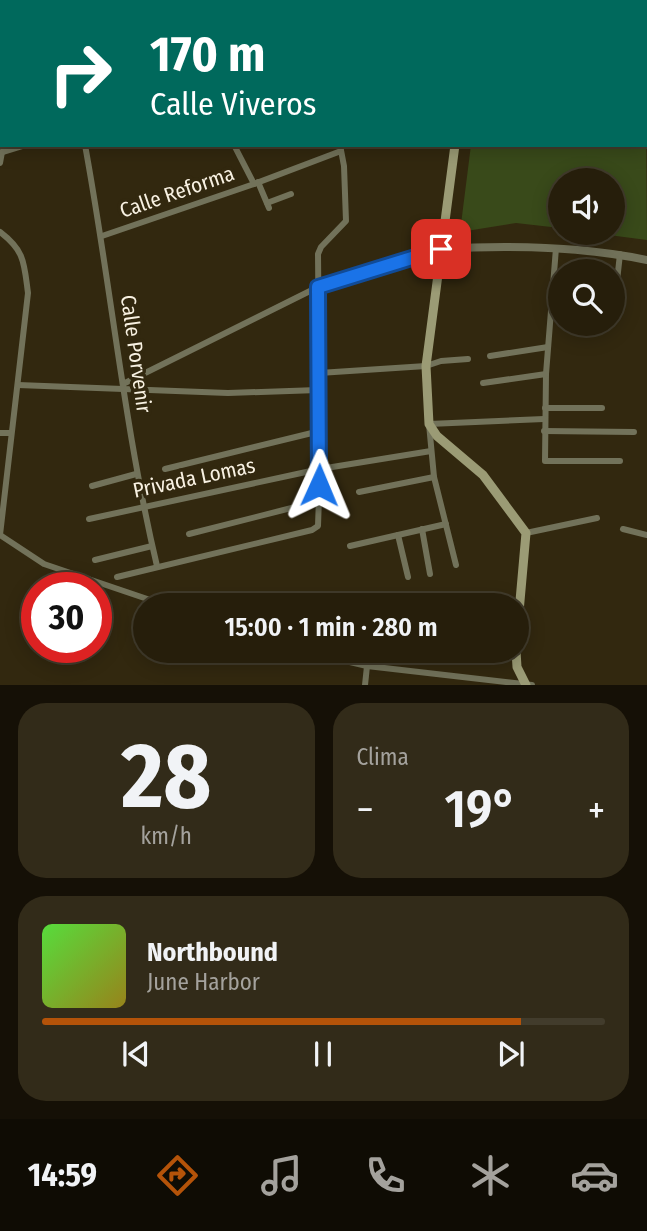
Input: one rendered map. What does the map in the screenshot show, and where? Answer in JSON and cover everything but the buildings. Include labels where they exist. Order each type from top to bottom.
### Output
[{"type":"main road","points":[[455,147],[426,366],[429,425],[483,475],[526,533],[521,593]]},
{"type":"main road","points":[[517,663],[526,685]]},
{"type":"street","points":[[0,163],[1,152],[19,147]]},
{"type":"street","name":"Calle Porvenir","points":[[85,147],[102,236],[136,474],[157,566]]},
{"type":"street","points":[[235,147],[268,206],[290,194]]},
{"type":"street","points":[[117,577],[312,530],[318,526],[318,254],[321,247],[346,221],[341,148]]},
{"type":"street","name":"Calle Reforma","points":[[102,236],[256,183],[341,148]]},
{"type":"street","points":[[0,232],[16,245],[23,257],[28,293],[0,535],[44,564],[133,594]]},
{"type":"street","points":[[123,387],[318,287],[441,249],[498,246],[556,248],[620,254],[647,260]]},
{"type":"street","points":[[556,248],[546,374],[545,461],[620,461]]},
{"type":"street","points":[[619,259],[620,254]]},
{"type":"street","points":[[490,356],[548,347]]},
{"type":"street","points":[[319,373],[426,366],[441,361],[468,359]]},
{"type":"street","points":[[483,383],[546,374]]},
{"type":"street","points":[[18,385],[228,393],[318,390]]},
{"type":"street","points":[[545,408],[602,408]]},
{"type":"street","points":[[456,565],[434,478],[429,425],[544,419]]},
{"type":"street","points":[[165,470],[320,431]]},
{"type":"street","points":[[544,431],[634,432]]},
{"type":"street","points":[[0,433],[12,433]]},
{"type":"street","name":"Privada Lomas","points":[[89,519],[320,469],[431,451]]},
{"type":"street","points":[[92,486],[136,474]]},
{"type":"street","points":[[359,492],[434,478]]},
{"type":"street","points":[[190,534],[319,501]]},
{"type":"street","points":[[526,533],[597,519]]},
{"type":"street","points":[[350,547],[446,524]]},
{"type":"street","points":[[422,529],[430,574]]},
{"type":"street","points":[[623,529],[647,535]]},
{"type":"street","points":[[398,535],[408,577]]},
{"type":"street","points":[[95,560],[152,546]]},
{"type":"street","points":[[354,663],[532,685]]},
{"type":"street","points":[[365,685],[367,666]]},
{"type":"green space","points":[[471,147],[646,147],[647,240],[625,237],[625,168],[548,168],[548,227],[516,223],[460,232]]},
{"type":"route","points":[[319,485],[318,287],[441,249]]}]
